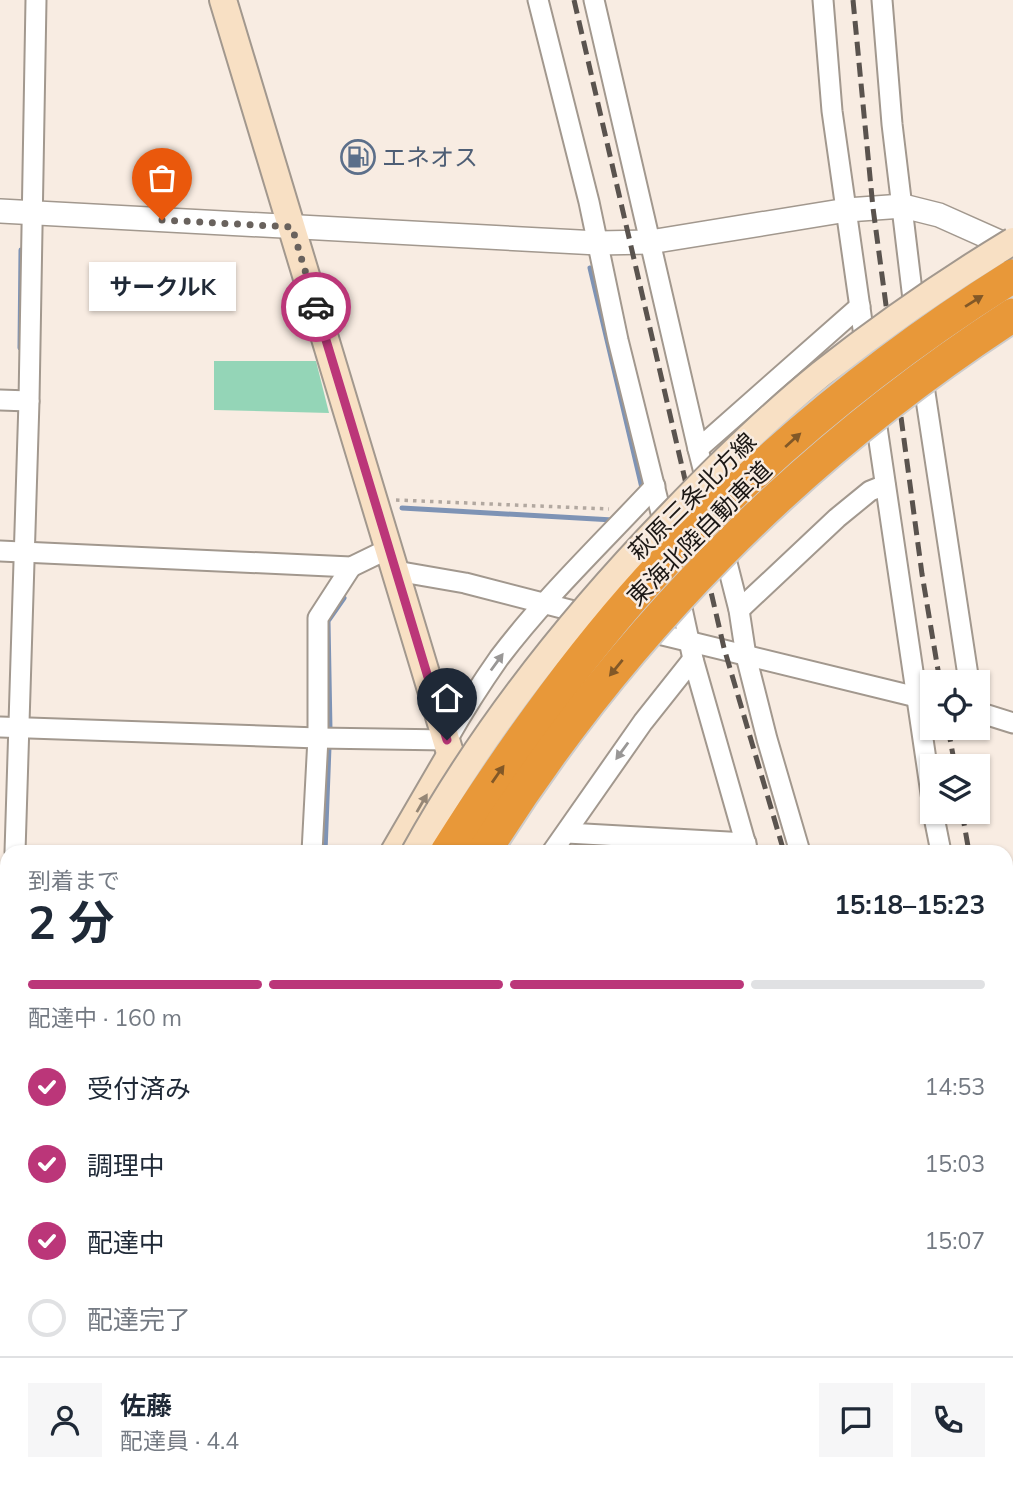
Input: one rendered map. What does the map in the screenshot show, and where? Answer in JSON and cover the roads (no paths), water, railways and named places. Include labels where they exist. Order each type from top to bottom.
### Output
[{"type":"highway","name":"東海北陸自動車道","points":[[451,845],[531,726],[591,648],[648,581],[724,501],[882,366],[962,308],[1013,276]]},
{"type":"highway","name":"東海北陸自動車道","points":[[487,845],[557,744],[619,664],[668,606],[741,531],[817,461],[892,399],[1013,315]]},
{"type":"main road","points":[[223,0],[480,845]]},
{"type":"main road","name":"萩原三条北方線","points":[[419,845],[468,766],[548,656],[593,600],[696,489],[821,374],[941,287],[1013,241]]},
{"type":"main road","points":[[398,845],[449,747]]},
{"type":"street","points":[[15,845],[10,727],[24,551],[37,0]]},
{"type":"street","points":[[538,0],[598,243],[610,342],[631,427],[655,486],[692,651],[746,845]]},
{"type":"street","points":[[594,0],[698,449],[739,610],[746,656],[798,845]]},
{"type":"street","points":[[823,0],[832,111],[885,485],[920,673]]},
{"type":"street","points":[[882,0],[892,124],[928,424],[967,670]]},
{"type":"street","points":[[0,211],[598,243],[650,242],[847,210],[903,206],[939,215],[1013,248]]},
{"type":"street","points":[[698,449],[860,306]]},
{"type":"street","points":[[0,400],[29,401]]},
{"type":"street","points":[[739,610],[837,518],[870,491],[885,485]]},
{"type":"street","points":[[10,727],[318,738],[449,747],[467,705],[499,658],[546,603],[655,486]]},
{"type":"street","points":[[0,551],[351,567],[392,560],[465,583],[546,603],[692,651],[746,656],[920,699]]},
{"type":"street","points":[[312,845],[318,738],[318,618],[351,567]]},
{"type":"street","points":[[557,845],[692,651]]},
{"type":"street","points":[[990,716],[1013,723]]},
{"type":"street","points":[[936,824],[940,845]]},
{"type":"street","points":[[567,832],[713,845]]},
{"type":"waterway","points":[[20,348],[21,250]]},
{"type":"waterway","points":[[590,268],[642,488],[638,492]]},
{"type":"waterway","points":[[402,508],[613,520],[615,517]]},
{"type":"waterway","points":[[330,730],[328,621],[344,598]]},
{"type":"waterway","points":[[325,845],[329,747]]},
{"type":"railway","points":[[574,0],[724,648],[782,845]]},
{"type":"railway","points":[[853,0],[873,208],[922,574],[938,670]]},
{"type":"railway","points":[[950,740],[953,754]]},
{"type":"railway","points":[[964,824],[968,845]]},
{"type":"place","name":"エネオス","points":[[358,157]]},
{"type":"place","name":"サークルK","points":[[162,220]]}]
